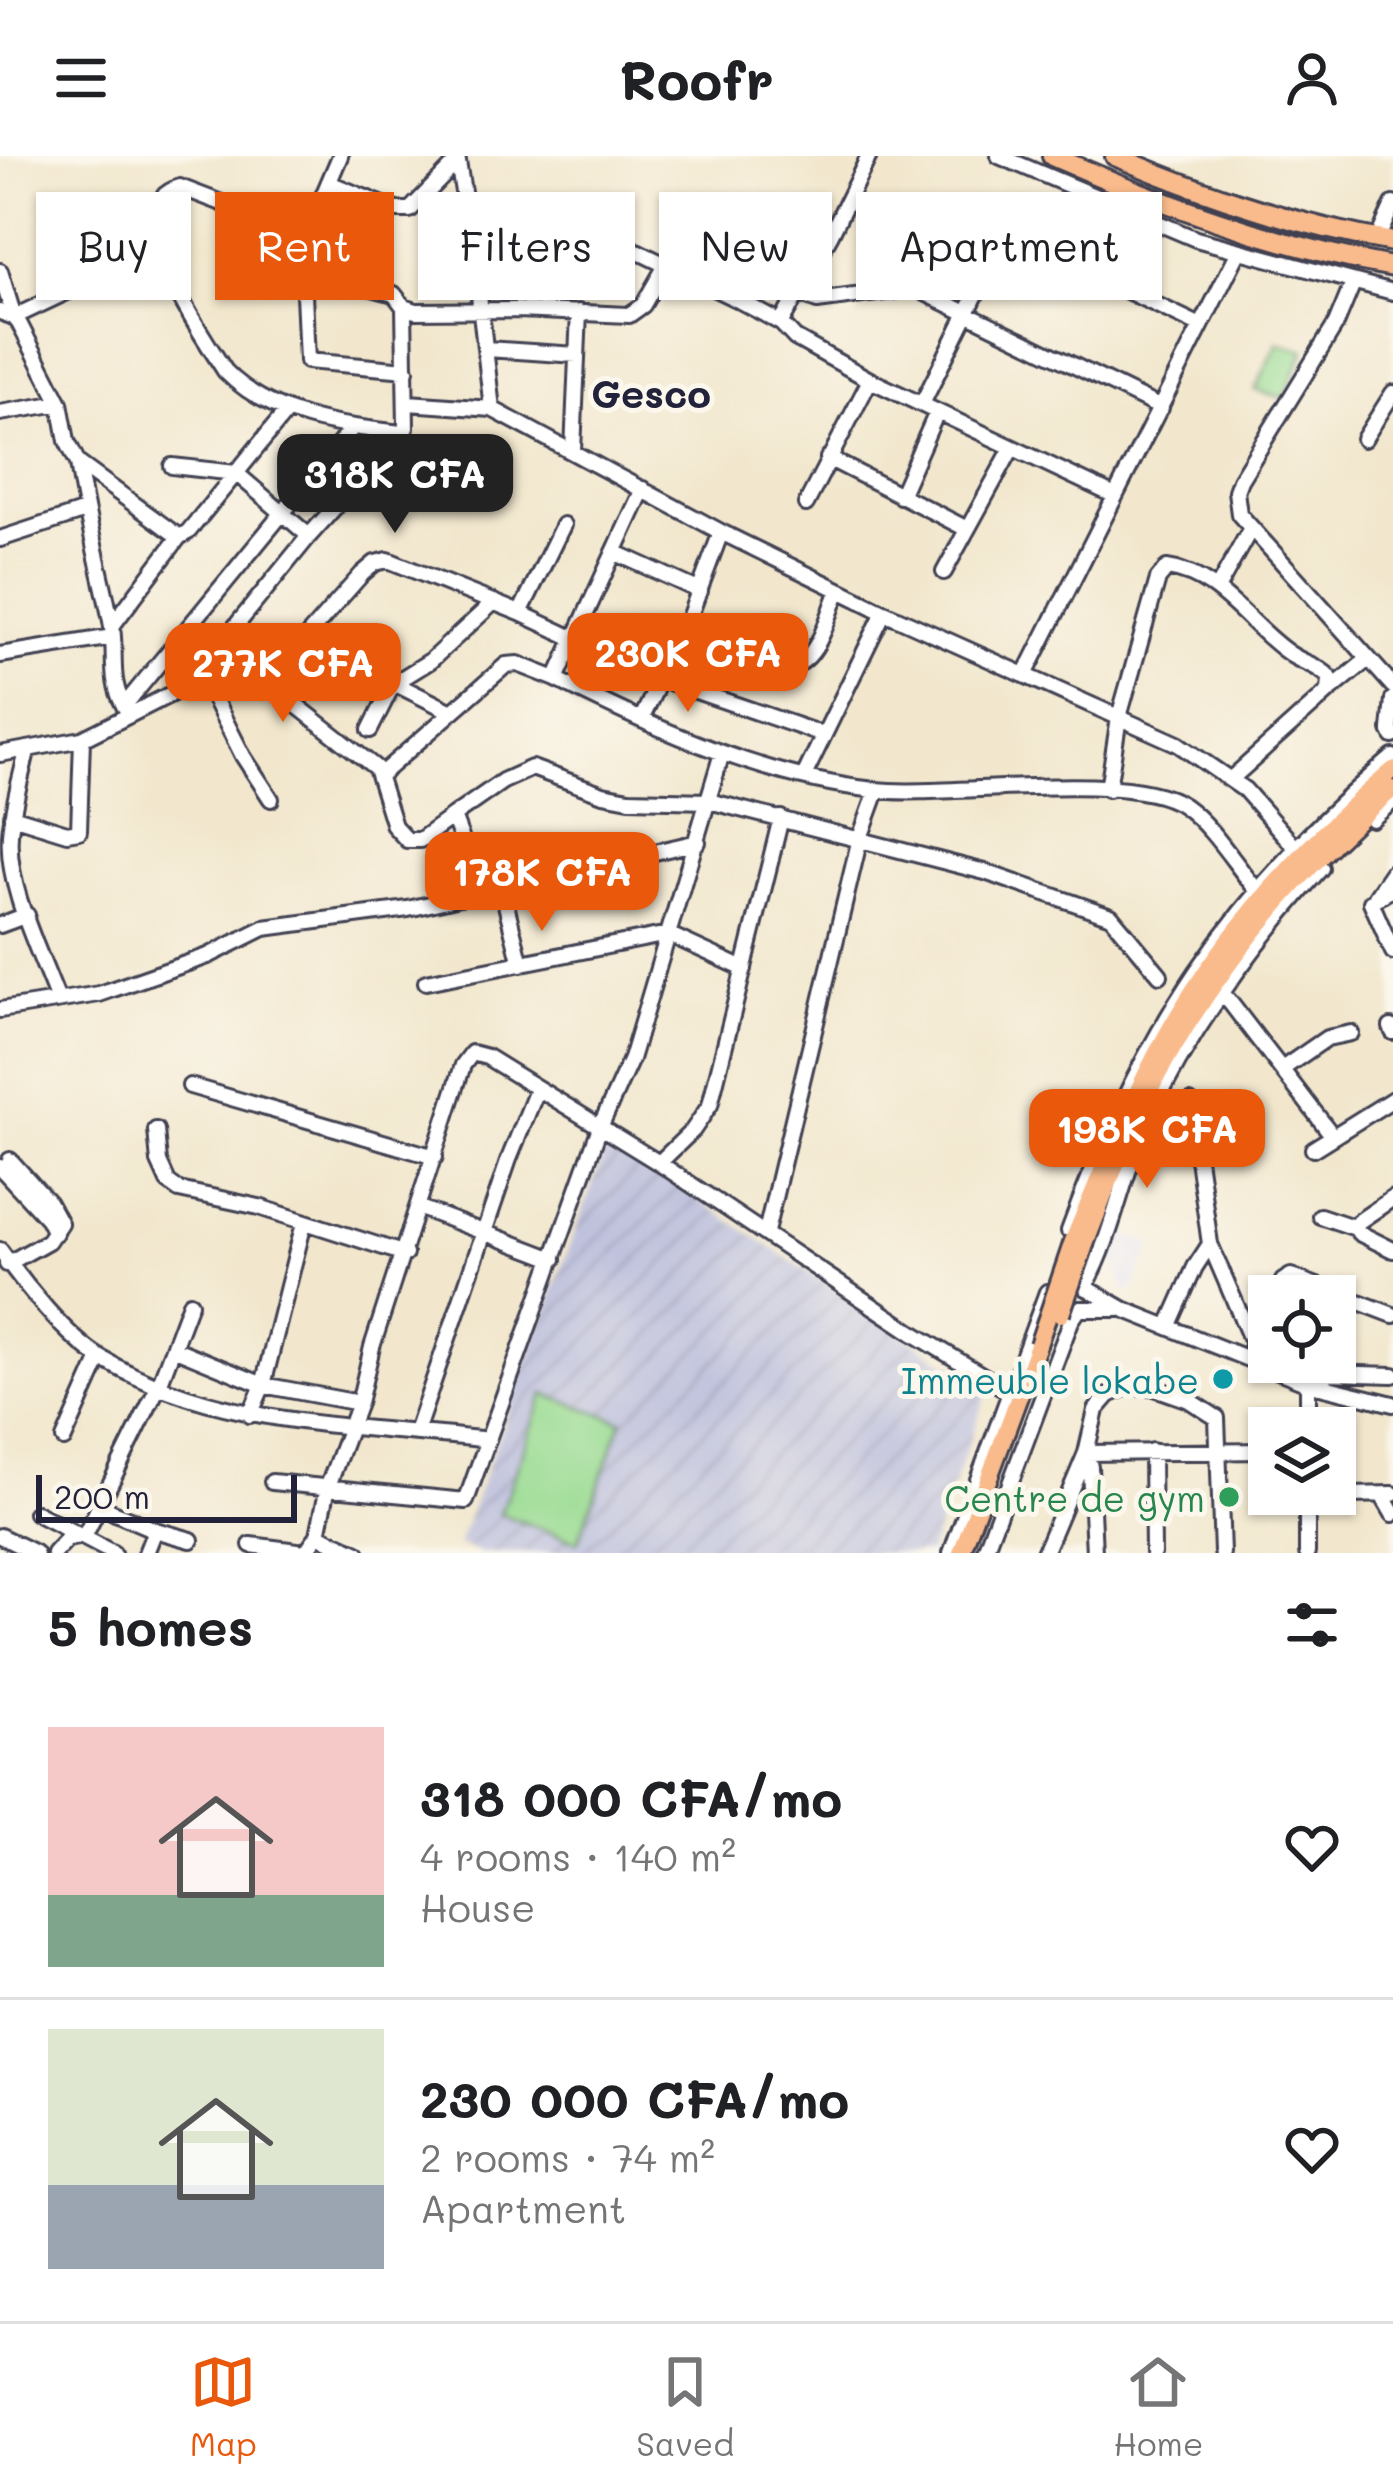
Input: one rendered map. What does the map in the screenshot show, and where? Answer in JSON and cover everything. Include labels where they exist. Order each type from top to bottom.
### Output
[{"type":"highway","points":[[1052,156],[1218,223],[1393,267]]},
{"type":"highway","points":[[1114,156],[1222,198],[1385,241]]},
{"type":"main road","points":[[973,1553],[1119,1128],[1189,998],[1233,934],[1310,845],[1393,770]]},
{"type":"main road","points":[[1080,1240],[1141,1108],[1195,1012],[1288,888],[1342,832],[1393,789]]},
{"type":"main road","points":[[961,1553],[1006,1450]]},
{"type":"street","points":[[325,192],[340,156]]},
{"type":"street","points":[[832,229],[869,156]]},
{"type":"street","points":[[1000,156],[1238,253],[1393,292]]},
{"type":"street","points":[[329,183],[396,210],[410,210],[457,158]]},
{"type":"street","points":[[457,158],[462,192]]},
{"type":"street","points":[[169,192],[180,187],[215,200]]},
{"type":"street","points":[[1385,241],[1393,204]]},
{"type":"street","points":[[922,404],[1009,235],[1202,326]]},
{"type":"street","points":[[1025,675],[1238,253]]},
{"type":"street","points":[[0,271],[7,314],[60,404],[78,463],[112,631],[112,681],[128,711]]},
{"type":"street","points":[[404,308],[636,312],[659,276]]},
{"type":"street","points":[[1354,283],[1336,325],[1240,480],[1237,507],[1393,686]]},
{"type":"street","points":[[0,754],[82,739],[128,711],[204,678],[309,536],[406,428],[404,308],[394,294]]},
{"type":"street","points":[[7,314],[41,300]]},
{"type":"street","points":[[183,300],[225,371],[286,412],[401,433]]},
{"type":"street","points":[[304,300],[307,362],[406,370]]},
{"type":"street","points":[[480,300],[492,409]]},
{"type":"street","points":[[733,300],[781,323],[795,338],[870,380],[1115,496]]},
{"type":"street","points":[[781,323],[795,300]]},
{"type":"street","points":[[939,300],[1161,408]]},
{"type":"street","points":[[573,451],[579,312]]},
{"type":"street","points":[[487,349],[578,355]]},
{"type":"street","points":[[806,504],[870,380]]},
{"type":"street","points":[[1364,439],[1393,393]]},
{"type":"street","points":[[408,403],[492,409],[721,532],[884,612],[1178,744],[1231,778],[1265,808],[1294,846]]},
{"type":"street","points":[[0,412],[60,404]]},
{"type":"street","points":[[0,656],[112,631],[179,537],[286,412]]},
{"type":"street","points":[[900,496],[937,412]]},
{"type":"street","points":[[128,711],[353,427]]},
{"type":"street","points":[[944,572],[1012,448]]},
{"type":"street","points":[[828,458],[967,529]]},
{"type":"street","points":[[78,463],[179,537]]},
{"type":"street","points":[[172,466],[236,473],[309,536]]},
{"type":"street","points":[[556,679],[644,489]]},
{"type":"street","points":[[0,539],[85,511]]},
{"type":"street","points":[[520,613],[563,525]]},
{"type":"street","points":[[1217,589],[1251,528]]},
{"type":"street","points":[[641,718],[689,618],[721,532]]},
{"type":"street","points":[[614,552],[700,591]]},
{"type":"street","points":[[263,686],[362,574],[382,560],[401,563],[520,613],[661,680],[824,735]]},
{"type":"street","points":[[1108,789],[1119,717],[1161,573],[1174,568],[1217,589],[1288,653],[1327,674],[1329,691]]},
{"type":"street","points":[[689,618],[776,668],[796,668],[807,662],[839,590]]},
{"type":"street","points":[[370,730],[393,683],[430,661],[494,602]]},
{"type":"street","points":[[804,776],[884,612]]},
{"type":"street","points":[[305,639],[452,712]]},
{"type":"street","points":[[1231,778],[1367,660]]},
{"type":"street","points":[[380,775],[506,665],[518,664],[722,753],[804,776],[877,790],[1108,789],[1153,794],[1182,804],[1256,889]]},
{"type":"street","points":[[204,678],[263,686],[315,718],[380,775],[394,826],[407,840],[420,840],[502,782],[532,768],[615,797],[709,801],[985,872],[1100,911],[1119,922],[1160,975]]},
{"type":"street","points":[[204,678],[271,799]]},
{"type":"street","points":[[1393,699],[1393,736]]},
{"type":"street","points":[[12,816],[67,833],[79,830],[82,739]]},
{"type":"street","points":[[27,751],[12,816],[12,870],[57,998]]},
{"type":"street","points":[[272,1482],[463,1502],[600,1127],[632,1059],[722,753]]},
{"type":"street","points":[[951,1553],[1096,1157],[1143,1055],[1183,988],[1256,889],[1294,846],[1393,757]]},
{"type":"street","points":[[766,1232],[860,838],[877,790]]},
{"type":"street","points":[[984,1553],[1086,1299],[1085,1287],[1145,1125],[1195,1031],[1306,884],[1393,801]]},
{"type":"street","points":[[452,816],[482,890]]},
{"type":"street","points":[[659,1163],[693,1130],[710,1105],[781,818]]},
{"type":"street","points":[[0,1010],[100,994],[208,956],[264,928],[386,914],[698,842]]},
{"type":"street","points":[[1391,942],[1371,907],[1393,871]]},
{"type":"street","points":[[501,885],[520,964]]},
{"type":"street","points":[[1376,896],[1393,888]]},
{"type":"street","points":[[0,925],[27,915]]},
{"type":"street","points":[[426,982],[668,934],[744,969]]},
{"type":"street","points":[[1222,992],[1332,1135]]},
{"type":"street","points":[[1282,1069],[1327,1038],[1352,1033]]},
{"type":"street","points":[[251,1545],[305,1552],[318,1534],[328,1486],[468,1054],[476,1052],[659,1163],[1010,1392]]},
{"type":"street","points":[[190,1086],[435,1156]]},
{"type":"street","points":[[416,1432],[483,1233],[538,1090]]},
{"type":"street","points":[[1313,1149],[1393,1099]]},
{"type":"street","points":[[1190,1102],[1210,1244],[1248,1346]]},
{"type":"street","points":[[156,1130],[159,1162],[168,1181],[179,1190],[233,1200],[404,1254]]},
{"type":"street","points":[[5,1164],[55,1233],[5,1264]]},
{"type":"street","points":[[1393,1198],[1358,1222],[1357,1228],[1393,1250]]},
{"type":"street","points":[[420,1208],[554,1258]]},
{"type":"street","points":[[1320,1216],[1357,1228]]},
{"type":"street","points":[[250,1415],[263,1385],[304,1223]]},
{"type":"street","points":[[1169,1325],[1210,1244]]},
{"type":"street","points":[[0,1250],[5,1264],[100,1358],[159,1385],[250,1415],[347,1430],[488,1440]]},
{"type":"street","points":[[1048,1287],[1066,1274],[1078,1277],[1085,1287],[1123,1309],[1248,1350]]},
{"type":"street","points":[[1048,1287],[1050,1304],[1060,1312],[1123,1309]]},
{"type":"street","points":[[1356,1301],[1393,1315]]},
{"type":"street","points":[[54,1553],[59,1544],[87,1531],[159,1385],[190,1303]]},
{"type":"street","points":[[173,1348],[263,1385],[358,1403]]},
{"type":"street","points":[[64,1439],[100,1358]]},
{"type":"street","points":[[1310,1407],[1313,1385],[1325,1374],[1393,1375]]},
{"type":"street","points":[[1309,1383],[1393,1404]]},
{"type":"street","points":[[1044,1553],[1086,1453],[1096,1410],[1109,1394],[1129,1386],[1152,1387],[1208,1409],[1220,1427],[1222,1553]]},
{"type":"street","points":[[1152,1451],[1153,1553]]},
{"type":"street","points":[[1086,1453],[1248,1451]]},
{"type":"street","points":[[1086,1453],[1094,1553]]},
{"type":"street","points":[[1356,1494],[1388,1494],[1393,1514]]},
{"type":"street","points":[[99,1506],[155,1531],[191,1540]]},
{"type":"street","points":[[36,1513],[113,1553]]},
{"type":"street","points":[[1306,1553],[1307,1515]]},
{"type":"street","points":[[146,1553],[155,1531]]},
{"type":"street","points":[[318,1534],[358,1553]]},
{"type":"street","points":[[0,1535],[34,1553]]},
{"type":"shaded area","points":[[609,1141],[988,1390],[929,1553],[480,1553],[458,1545]]},
{"type":"shaded area","points":[[1113,1228],[1153,1245],[1131,1292],[1116,1270],[1109,1244]]},
{"type":"green space","points":[[1278,343],[1305,350],[1284,398],[1255,390]]},
{"type":"green space","points":[[544,1394],[622,1421],[578,1542],[500,1514]]},
{"type":"place","name":"Immeuble lokabe","points":[[1223,1379]]},
{"type":"place","name":"Centre de gym","points":[[1229,1497]]},
{"type":"district","name":"Gesco","points":[[651,392]]}]
